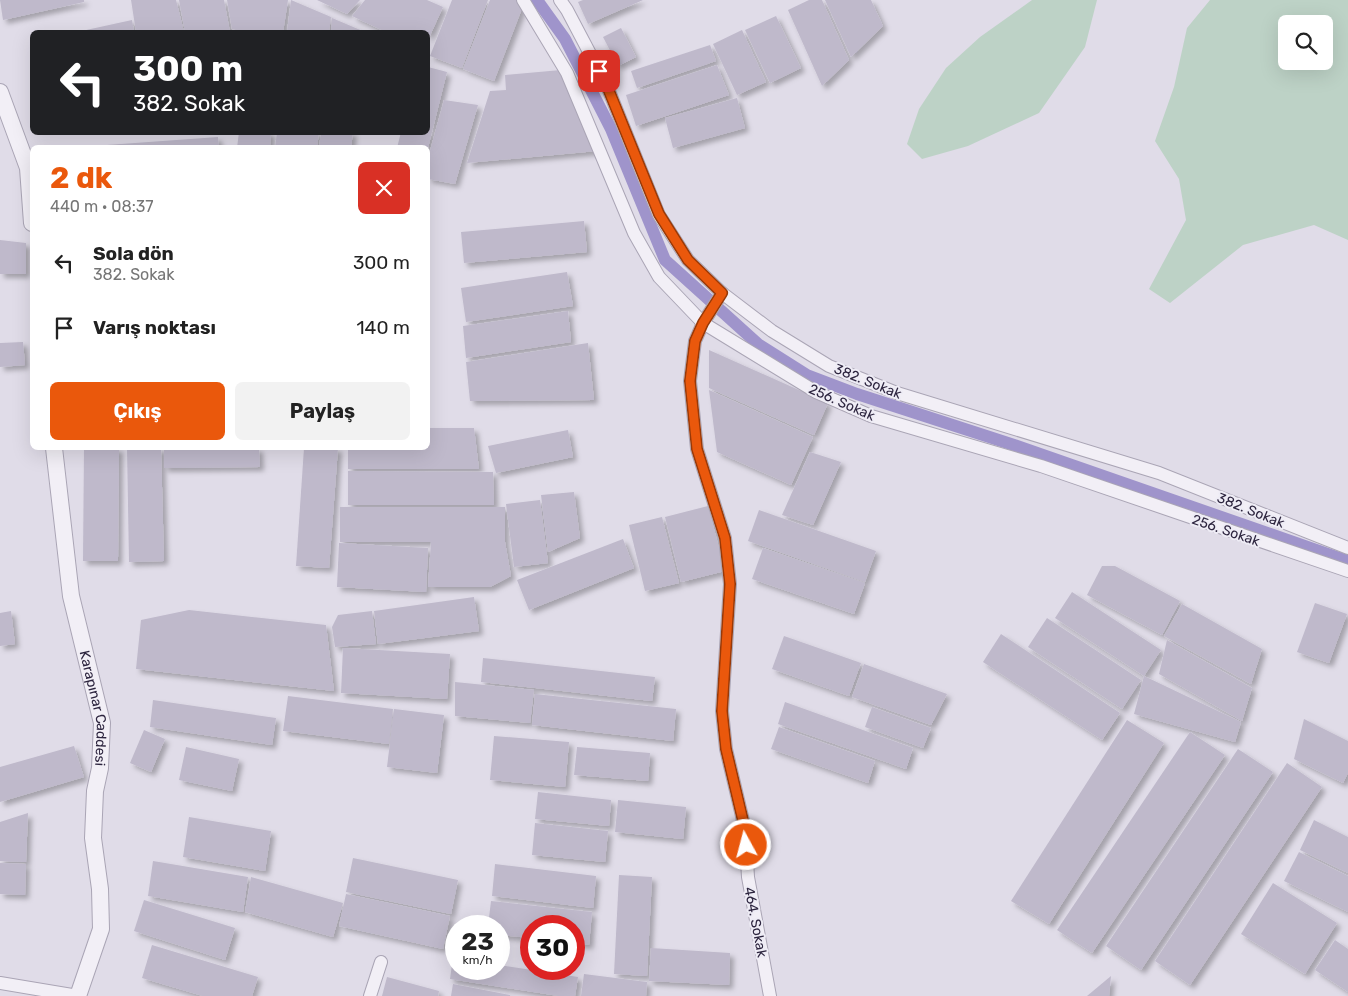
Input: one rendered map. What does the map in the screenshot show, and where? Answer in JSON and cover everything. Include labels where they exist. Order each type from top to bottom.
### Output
[{"type":"street","name":"256. Sokak","points":[[523,0],[567,73],[634,233],[659,277],[706,319],[816,392],[871,416],[1041,466],[1348,571]]},
{"type":"street","name":"382. Sokak","points":[[560,0],[607,86],[659,214],[688,260],[721,294],[772,331],[829,366],[897,393],[1159,473],[1348,548]]},
{"type":"street","points":[[0,92],[28,168],[30,196]]},
{"type":"street","name":"464. Sokak","points":[[721,294],[695,341],[690,381],[697,449],[725,538],[730,584],[722,711],[726,749],[745,829],[748,878],[770,996]]},
{"type":"street","name":"Karapınar Caddesi","points":[[54,450],[71,596],[102,723],[100,768],[95,791],[92,838],[100,889],[101,929],[78,996]]},
{"type":"street","points":[[370,996],[381,962]]},
{"type":"street","points":[[0,982],[78,996]]},
{"type":"green space","points":[[1032,0],[1097,0],[1085,47],[1039,113],[968,146],[922,159],[907,144],[919,109],[946,68],[980,37]]},
{"type":"green space","points":[[1210,0],[1348,0],[1348,240],[1314,225],[1243,245],[1170,303],[1149,289],[1186,220],[1179,179],[1155,141],[1174,87],[1187,28]]},
{"type":"building","points":[[0,0],[84,0],[84,2],[3,20]]},
{"type":"building","points":[[131,0],[176,0],[184,30],[136,30]]},
{"type":"building","points":[[179,0],[224,0],[230,30],[185,30]]},
{"type":"building","points":[[227,0],[288,0],[283,30],[232,29]]},
{"type":"building","points":[[291,0],[331,17],[329,30],[287,30]]},
{"type":"building","points":[[317,0],[360,0],[347,14]]},
{"type":"building","points":[[365,0],[427,0],[443,7],[430,36],[430,30],[382,30],[352,16]]},
{"type":"building","points":[[452,0],[488,0],[462,68],[430,56]]},
{"type":"building","points":[[490,0],[518,0],[523,6],[494,81],[463,69]]},
{"type":"building","points":[[583,0],[643,0],[588,24],[578,2]]},
{"type":"building","points":[[809,0],[822,0],[849,60],[822,86],[788,10]]},
{"type":"building","points":[[825,0],[871,0],[883,26],[851,57]]},
{"type":"building","points":[[776,16],[801,68],[770,83],[745,30]]},
{"type":"building","points":[[332,18],[360,30],[331,30]]},
{"type":"building","points":[[132,20],[134,30],[86,30]]},
{"type":"building","points":[[621,28],[636,57],[618,66],[603,37]]},
{"type":"building","points":[[742,30],[766,82],[737,95],[713,44]]},
{"type":"building","points":[[710,45],[716,61],[637,88],[631,71]]},
{"type":"building","points":[[717,65],[729,95],[636,126],[626,95]]},
{"type":"building","points":[[430,68],[447,72],[429,145],[398,145],[400,135],[430,135]]},
{"type":"building","points":[[561,70],[597,151],[467,163],[490,91],[506,90],[505,75]]},
{"type":"building","points":[[737,98],[745,128],[673,148],[665,118]]},
{"type":"building","points":[[444,100],[478,105],[455,184],[430,179],[430,151]]},
{"type":"building","points":[[239,135],[271,135],[270,145],[237,145]]},
{"type":"building","points":[[277,135],[319,135],[317,145],[275,145]]},
{"type":"building","points":[[321,135],[353,135],[351,145],[319,145]]},
{"type":"building","points":[[218,137],[219,145],[107,145]]},
{"type":"building","points":[[584,221],[587,252],[464,263],[461,232]]},
{"type":"building","points":[[0,240],[26,243],[26,274],[0,274]]},
{"type":"building","points":[[567,272],[573,306],[466,322],[461,288]]},
{"type":"building","points":[[568,311],[571,342],[466,358],[463,326]]},
{"type":"building","points":[[23,342],[25,365],[0,367],[0,343]]},
{"type":"building","points":[[588,343],[594,400],[470,401],[466,362]]},
{"type":"building","points":[[709,350],[828,403],[814,435],[709,388]]},
{"type":"building","points":[[709,390],[813,437],[791,485],[717,452]]},
{"type":"building","points":[[430,428],[474,428],[479,469],[348,469],[348,450],[430,450]]},
{"type":"building","points":[[568,430],[573,457],[496,473],[488,446]]},
{"type":"building","points":[[84,450],[119,450],[118,561],[83,561]]},
{"type":"building","points":[[127,450],[161,450],[164,561],[129,562]]},
{"type":"building","points":[[164,450],[259,450],[260,467],[164,468]]},
{"type":"building","points":[[304,450],[338,450],[329,568],[296,566]]},
{"type":"building","points":[[810,452],[841,462],[813,525],[782,515]]},
{"type":"building","points":[[348,471],[493,472],[494,505],[348,505]]},
{"type":"building","points":[[574,492],[580,538],[548,552],[541,495]]},
{"type":"building","points":[[540,500],[548,563],[514,567],[506,504]]},
{"type":"building","points":[[708,506],[725,571],[681,582],[665,517]]},
{"type":"building","points":[[340,507],[505,507],[505,542],[511,576],[490,587],[428,587],[431,542],[340,542]]},
{"type":"building","points":[[759,510],[876,551],[865,582],[748,541]]},
{"type":"building","points":[[662,517],[679,583],[645,591],[629,525]]},
{"type":"building","points":[[623,539],[634,568],[529,610],[517,580]]},
{"type":"building","points":[[339,543],[428,548],[426,592],[337,587]]},
{"type":"building","points":[[763,548],[865,583],[854,614],[752,579]]},
{"type":"building","points":[[1102,566],[1115,566],[1180,601],[1162,635],[1087,595]]},
{"type":"building","points":[[1072,592],[1161,650],[1144,676],[1055,618]]},
{"type":"building","points":[[474,597],[479,631],[378,644],[374,611]]},
{"type":"building","points":[[1315,603],[1347,614],[1329,663],[1297,652]]},
{"type":"building","points":[[1182,604],[1262,649],[1251,684],[1164,636]]},
{"type":"building","points":[[189,610],[326,625],[334,691],[136,669],[141,620]]},
{"type":"building","points":[[11,611],[15,644],[0,646],[0,613]]},
{"type":"building","points":[[372,611],[376,644],[335,647],[332,627],[338,615]]},
{"type":"building","points":[[1047,618],[1141,680],[1122,709],[1028,647]]},
{"type":"building","points":[[1001,634],[1120,713],[1102,740],[983,662]]},
{"type":"building","points":[[784,636],[861,663],[849,696],[772,669]]},
{"type":"building","points":[[1167,640],[1252,688],[1242,721],[1159,674]]},
{"type":"building","points":[[343,648],[450,654],[447,699],[341,693]]},
{"type":"building","points":[[483,658],[655,677],[652,701],[481,682]]},
{"type":"building","points":[[864,664],[947,694],[931,725],[852,697]]},
{"type":"building","points":[[1144,676],[1241,722],[1235,742],[1134,714]]},
{"type":"building","points":[[455,682],[534,690],[530,723],[455,716]]},
{"type":"building","points":[[535,694],[676,709],[673,741],[532,725]]},
{"type":"building","points":[[288,696],[393,709],[389,744],[283,731]]},
{"type":"building","points":[[153,700],[276,718],[272,745],[150,727]]},
{"type":"building","points":[[785,702],[913,748],[906,769],[778,724]]},
{"type":"building","points":[[872,707],[931,728],[923,748],[865,727]]},
{"type":"building","points":[[394,709],[444,715],[437,773],[387,767]]},
{"type":"building","points":[[1304,719],[1348,741],[1348,773],[1343,783],[1294,759]]},
{"type":"building","points":[[1127,720],[1164,743],[1049,924],[1011,901]]},
{"type":"building","points":[[779,727],[875,761],[868,783],[771,749]]},
{"type":"building","points":[[144,730],[165,739],[151,772],[130,763]]},
{"type":"building","points":[[1190,732],[1225,755],[1092,953],[1057,930]]},
{"type":"building","points":[[494,736],[569,742],[565,787],[490,780]]},
{"type":"building","points":[[74,746],[84,777],[0,802],[0,767]]},
{"type":"building","points":[[186,747],[239,759],[232,791],[179,780]]},
{"type":"building","points":[[577,747],[650,753],[648,781],[574,775]]},
{"type":"building","points":[[1238,749],[1273,772],[1141,970],[1106,946]]},
{"type":"building","points":[[1287,763],[1322,787],[1190,985],[1155,961]]},
{"type":"building","points":[[538,792],[611,800],[609,826],[535,819]]},
{"type":"building","points":[[618,800],[686,807],[683,839],[615,832]]},
{"type":"building","points":[[28,813],[26,862],[0,861],[0,822]]},
{"type":"building","points":[[189,817],[271,831],[265,871],[183,857]]},
{"type":"building","points":[[1314,820],[1348,837],[1348,873],[1300,850]]},
{"type":"building","points":[[535,823],[608,831],[605,862],[532,855]]},
{"type":"building","points":[[1299,852],[1348,876],[1348,912],[1284,881]]},
{"type":"building","points":[[353,858],[458,880],[451,914],[346,892]]},
{"type":"building","points":[[153,861],[248,877],[243,912],[148,896]]},
{"type":"building","points":[[0,863],[26,864],[25,895],[0,894]]},
{"type":"building","points":[[495,864],[596,876],[593,908],[492,896]]},
{"type":"building","points":[[619,875],[652,877],[647,976],[614,974]]},
{"type":"building","points":[[251,877],[343,903],[333,937],[245,912]]},
{"type":"building","points":[[1273,883],[1337,923],[1305,974],[1241,934]]},
{"type":"building","points":[[346,894],[445,915],[445,940],[443,949],[339,926]]},
{"type":"building","points":[[144,900],[235,928],[225,960],[134,931]]},
{"type":"building","points":[[491,901],[592,912],[589,945],[585,944],[585,915],[520,915],[520,937],[510,936],[510,915],[489,915]]},
{"type":"building","points":[[1335,940],[1348,949],[1348,992],[1315,970]]},
{"type":"building","points":[[152,945],[258,977],[252,996],[203,996],[142,978]]},
{"type":"building","points":[[651,948],[730,953],[729,985],[649,981]]},
{"type":"building","points":[[510,967],[520,968],[520,980],[578,980],[575,996],[559,996],[456,980],[510,980]]},
{"type":"building","points":[[585,974],[647,982],[646,996],[581,996]]},
{"type":"building","points":[[1111,976],[1109,996],[1087,996]]},
{"type":"building","points":[[387,977],[439,991],[438,996],[382,996]]},
{"type":"building","points":[[453,984],[510,995],[510,996],[451,996]]},
{"type":"waterway","points":[[537,0],[565,39],[611,129],[665,260],[758,344],[807,375],[857,394],[1014,445],[1348,561]]},
{"type":"route","points":[[599,71],[607,86],[659,214],[688,260],[722,293],[703,323],[695,341],[690,381],[697,449],[725,538],[730,584],[722,711],[726,749],[745,829],[746,845]]}]
